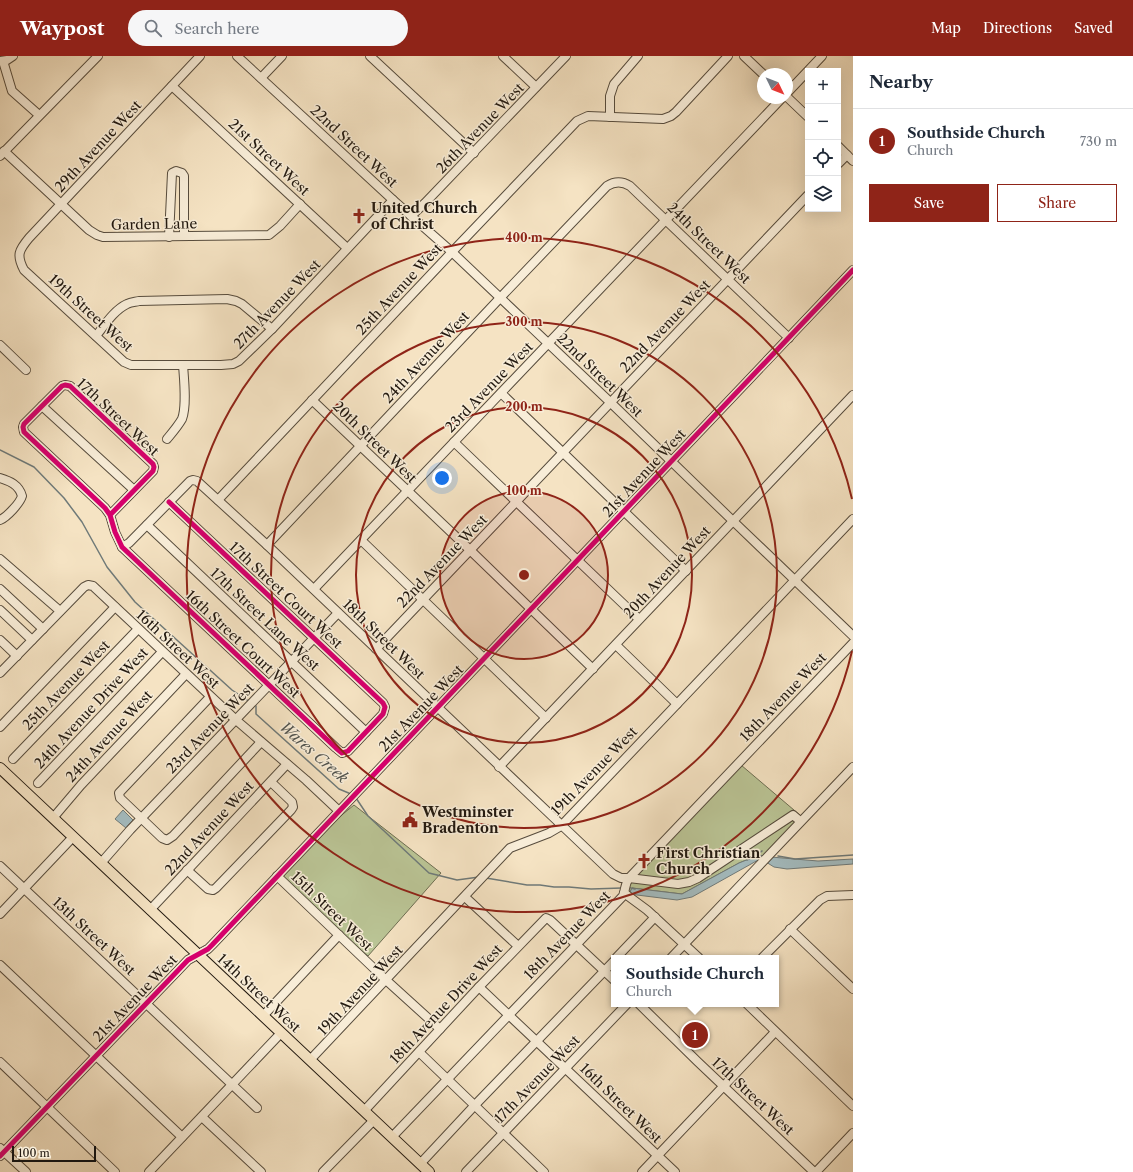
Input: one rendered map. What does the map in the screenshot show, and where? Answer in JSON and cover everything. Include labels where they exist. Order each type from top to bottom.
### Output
[{"type":"main road","name":"14th Street West","points":[[0,768],[429,1172]]},
{"type":"street","points":[[13,56],[2,61],[12,91],[39,115]]},
{"type":"street","points":[[2,154],[98,56]]},
{"type":"street","name":"29th Avenue West","points":[[19,256],[22,246],[200,56]]},
{"type":"street","name":"22nd Street West","points":[[237,56],[393,200],[452,252],[853,636]]},
{"type":"street","points":[[261,78],[282,56]]},
{"type":"street","points":[[370,56],[474,152]]},
{"type":"street","points":[[503,56],[536,87]]},
{"type":"street","name":"26th Avenue West","points":[[412,216],[566,56]]},
{"type":"street","points":[[610,117],[610,96],[614,84],[638,56]]},
{"type":"street","name":"25th Avenue West","points":[[218,500],[578,121],[588,116],[663,119],[671,116],[728,56]]},
{"type":"street","points":[[744,56],[757,68]]},
{"type":"street","points":[[793,87],[822,56]]},
{"type":"street","name":"21st Street West","points":[[172,86],[347,248]]},
{"type":"street","points":[[793,103],[805,114]]},
{"type":"street","name":"23rd Avenue West","points":[[314,590],[776,104]]},
{"type":"street","points":[[841,149],[853,161]]},
{"type":"street","name":"Garden Lane","points":[[2,154],[89,230],[103,237],[269,235],[280,226],[300,204]]},
{"type":"street","points":[[841,161],[847,154]]},
{"type":"street","points":[[169,237],[172,173],[176,171],[182,173],[184,178],[184,236]]},
{"type":"street","name":"24th Street West","points":[[605,188],[611,183],[617,182],[626,183],[630,186],[789,338]]},
{"type":"street","name":"24th Avenue West","points":[[267,545],[605,188]]},
{"type":"street","name":"22nd Avenue West","points":[[376,649],[805,198]]},
{"type":"street","name":"27th Avenue West","points":[[184,365],[228,364],[240,362],[393,200]]},
{"type":"street","name":"19th Street West","points":[[19,256],[24,270],[124,362],[131,365],[184,365]]},
{"type":"street","name":"21st Avenue West","points":[[1,1152],[47,1107],[188,960],[208,949],[853,270]]},
{"type":"street","points":[[96,336],[114,314],[124,305],[139,301],[227,299],[236,301],[248,308],[272,329]]},
{"type":"street","points":[[0,345],[26,370]]},
{"type":"street","points":[[167,440],[178,426],[183,415],[184,365]]},
{"type":"street","name":"17th Street West","points":[[42,406],[62,386],[70,386],[152,463],[154,467],[153,471],[134,490]]},
{"type":"street","points":[[502,393],[686,571]]},
{"type":"street","name":"20th Avenue West","points":[[499,767],[853,395]]},
{"type":"street","name":"20th Street West","points":[[312,400],[593,668]]},
{"type":"street","points":[[110,515],[134,490],[42,406],[24,424],[24,432],[100,503],[110,515],[115,532],[122,547],[129,543],[169,502]]},
{"type":"street","points":[[454,442],[639,619]]},
{"type":"street","points":[[0,478],[11,481],[20,490],[22,498],[4,518],[0,520]]},
{"type":"street","name":"18th Street West","points":[[169,502],[190,481],[197,481],[267,545],[561,826],[613,874],[621,878],[626,887],[655,917],[696,955]]},
{"type":"street","name":"17th Street Court West","points":[[169,502],[383,703],[385,707],[383,714],[366,732]]},
{"type":"street","name":"19th Avenue West","points":[[310,1060],[510,848],[549,833],[561,826],[853,518]]},
{"type":"street","name":"17th Street Lane West","points":[[146,525],[366,732]]},
{"type":"street","points":[[361,540],[546,718]]},
{"type":"street","name":"16th Street Court West","points":[[122,547],[342,753],[348,750],[366,732]]},
{"type":"street","points":[[0,559],[60,611],[0,673]]},
{"type":"street","name":"16th Street West","points":[[60,611],[84,587],[90,585],[93,586],[236,720],[339,812]]},
{"type":"street","points":[[0,589],[43,629]]},
{"type":"street","points":[[0,727],[114,607]]},
{"type":"street","points":[[0,610],[32,640]]},
{"type":"street","name":"23rd Avenue West","points":[[100,863],[338,613]]},
{"type":"street","name":"25th Avenue West","points":[[14,759],[138,629]]},
{"type":"street","points":[[0,640],[17,656]]},
{"type":"street","name":"18th Avenue West","points":[[392,1137],[576,944],[626,887],[853,643]]},
{"type":"street","points":[[616,645],[677,704]]},
{"type":"street","name":"24th Avenue Drive West","points":[[38,782],[162,652]]},
{"type":"street","name":"24th Avenue West","points":[[52,818],[81,785],[186,674]]},
{"type":"street","points":[[210,696],[121,790],[119,796],[120,798],[162,838],[167,840],[173,836],[261,742]]},
{"type":"street","name":"22nd Avenue West","points":[[150,910],[287,764]]},
{"type":"street","points":[[674,955],[853,766]]},
{"type":"street","points":[[187,870],[208,889],[213,890],[291,810],[293,804],[289,798],[271,782]]},
{"type":"street","points":[[626,887],[683,884],[689,882],[698,878],[793,815],[800,821]]},
{"type":"street","points":[[0,914],[73,837]]},
{"type":"street","name":"13th Street West","points":[[0,866],[257,1108]]},
{"type":"street","name":"15th Street West","points":[[277,876],[386,980],[440,1029]]},
{"type":"street","points":[[765,955],[814,904],[824,897],[853,895]]},
{"type":"street","points":[[465,897],[518,946]]},
{"type":"street","points":[[619,955],[655,917]]},
{"type":"street","name":"18th Avenue Drive West","points":[[364,1111],[543,920],[546,918],[548,919],[576,944]]},
{"type":"street","points":[[790,928],[853,989]]},
{"type":"street","points":[[263,1016],[339,935]]},
{"type":"street","points":[[576,944],[611,977]]},
{"type":"street","points":[[420,1164],[611,964]]},
{"type":"street","points":[[0,965],[182,1137]]},
{"type":"street","name":"16th Street West","points":[[479,987],[675,1172]]},
{"type":"street","name":"17th Avenue West","points":[[466,1172],[624,1007]]},
{"type":"street","name":"17th Street West","points":[[642,1007],[815,1172]]},
{"type":"street","points":[[750,1007],[853,1106]]},
{"type":"street","points":[[642,1172],[775,1032]]},
{"type":"street","points":[[149,1172],[281,1033]]},
{"type":"street","points":[[419,1052],[448,1078],[544,1172]]},
{"type":"street","points":[[0,1062],[115,1172]]},
{"type":"street","points":[[202,1117],[261,1172]]},
{"type":"street","points":[[323,1172],[374,1120]]},
{"type":"street","points":[[815,1172],[853,1133]]},
{"type":"street","points":[[1,1152],[26,1172]]},
{"type":"green space","points":[[741,765],[801,816],[796,813],[696,875],[682,881],[636,876]]},
{"type":"green space","points":[[354,805],[441,873],[368,956],[343,935],[282,877],[332,823]]},
{"type":"green space","points":[[795,819],[796,821],[764,856],[759,855],[739,863],[682,894],[632,888],[629,894],[627,892],[628,885],[632,881],[700,880]]},
{"type":"water","points":[[123,810],[133,820],[126,828],[115,819]]},
{"type":"water","points":[[759,855],[764,856],[692,897],[677,900],[629,894],[632,888],[682,894],[739,863]]},
{"type":"water","points":[[771,857],[818,861],[853,859],[853,864],[787,869],[774,867],[766,862]]},
{"type":"waterway","name":"Wares Creek","points":[[0,450],[34,467],[64,498],[82,522],[107,567],[135,602],[232,690],[250,702]]},
{"type":"waterway","name":"Wares Creek","points":[[255,705],[256,714],[339,789],[351,794]]},
{"type":"waterway","name":"Wares Creek","points":[[356,798],[368,816],[429,873],[457,880],[479,877]]},
{"type":"waterway","name":"Wares Creek","points":[[747,860],[762,851]]},
{"type":"waterway","name":"Wares Creek","points":[[778,856],[795,859],[853,855]]},
{"type":"waterway","name":"Wares Creek","points":[[486,878],[527,885],[554,887],[591,889],[622,888]]},
{"type":"waterway","name":"Wares Creek","points":[[627,887],[635,889]]},
{"type":"cycle path","points":[[0,1156],[188,960],[208,949],[212,945],[853,270]]},
{"type":"cycle path","points":[[110,515],[153,471],[153,464],[70,386],[62,386],[24,424],[24,432],[105,508],[110,515],[115,532],[122,547],[336,748],[342,753],[348,751],[383,714],[385,707],[383,703],[169,502]]},
{"type":"place","name":"United Church of Christ","points":[[359,216]]},
{"type":"place","name":"Westminster Bradenton","points":[[410,820]]},
{"type":"place","name":"First Christian Church","points":[[644,861]]},
{"type":"place","name":"Southside Church","points":[[695,1035]]}]
